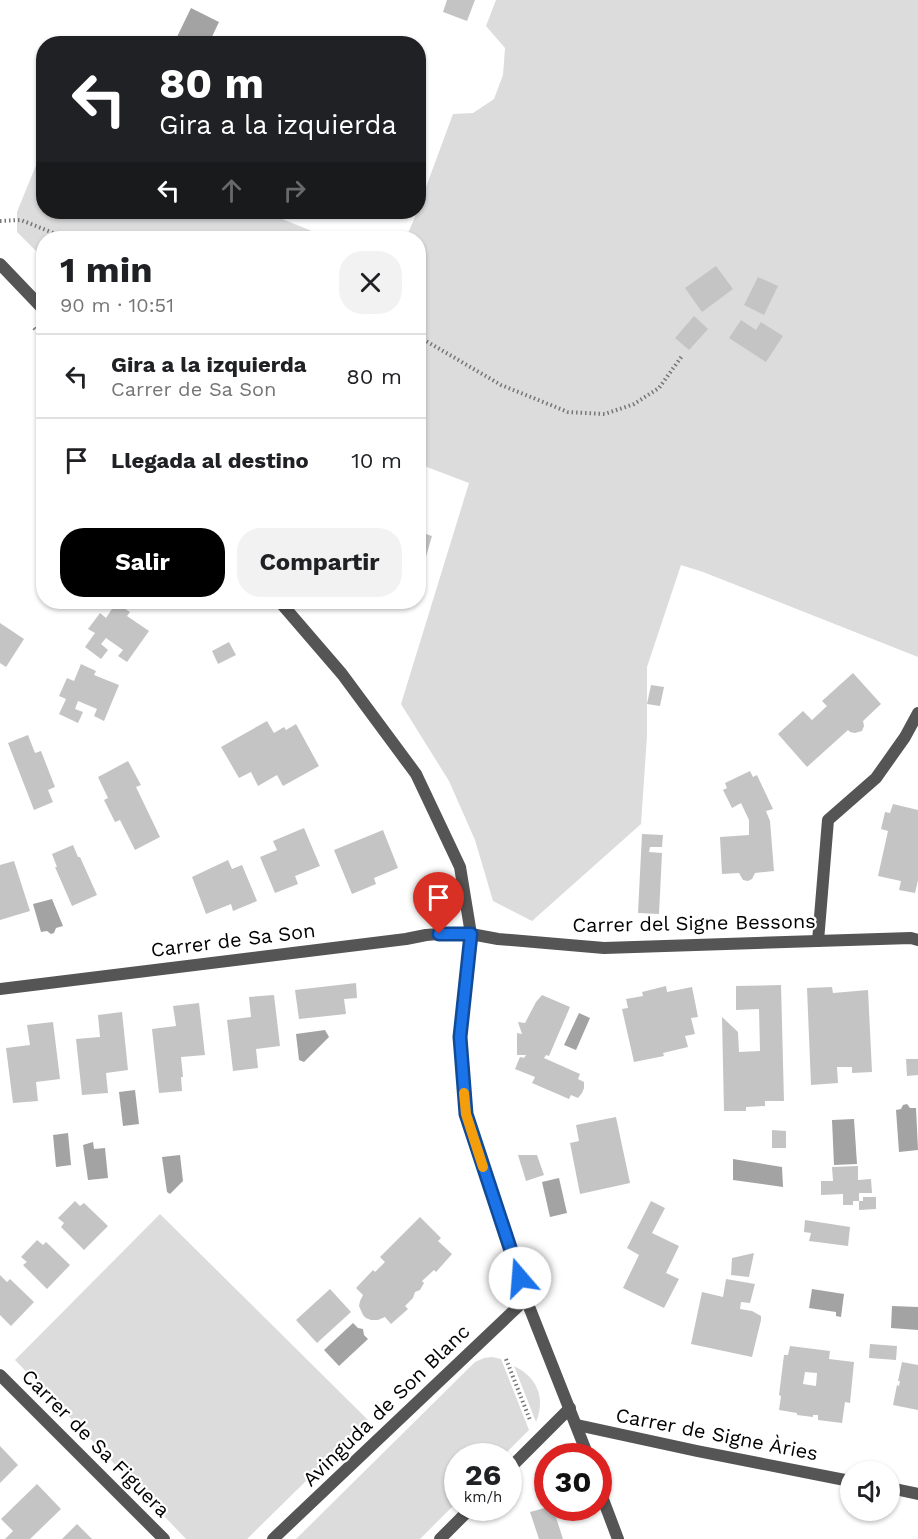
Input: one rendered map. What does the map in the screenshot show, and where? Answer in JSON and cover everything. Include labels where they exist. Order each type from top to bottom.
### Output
[{"type":"street","points":[[0,264],[36,302]]},
{"type":"street","points":[[286,609],[342,674],[416,774],[460,867],[471,934],[460,1037],[466,1114],[526,1299],[583,1443]]},
{"type":"street","points":[[818,941],[828,819],[876,778],[918,713]]},
{"type":"street","name":"Carrer del Signe Bessons","points":[[471,934],[498,939],[604,948],[911,938],[918,940]]},
{"type":"street","name":"Carrer de Sa Son","points":[[0,989],[426,935],[471,934]]},
{"type":"street","name":"Avinguda de Son Blanc","points":[[273,1539],[526,1299]]},
{"type":"street","name":"Carrer de Sa Figuera","points":[[0,1375],[164,1539]]},
{"type":"street","points":[[522,1456],[570,1408]]},
{"type":"street","name":"Carrer de Signe Àries","points":[[577,1425],[840,1479]]},
{"type":"street","points":[[900,1490],[918,1494]]},
{"type":"street","points":[[440,1539],[458,1521]]},
{"type":"street","points":[[611,1521],[618,1539]]},
{"type":"path","points":[[0,221],[21,220],[48,231]]},
{"type":"path","points":[[426,341],[501,385],[568,412],[605,414],[634,404],[659,388],[682,356]]},
{"type":"path","points":[[506,1359],[532,1425]]},
{"type":"shaded area","points":[[496,0],[918,0],[918,657],[681,565],[647,667],[647,736],[641,824],[532,921],[493,901],[475,840],[449,781],[401,704],[469,483],[426,467],[426,231],[409,231],[414,219],[426,219],[426,187],[453,114],[473,113],[494,99],[503,75],[505,48],[486,26]]},
{"type":"shaded area","points":[[191,8],[219,22],[212,36],[177,36]]},
{"type":"shaded area","points":[[36,165],[36,219],[282,219],[312,231],[36,231],[36,251],[17,232],[17,212]]},
{"type":"shaded area","points":[[52,899],[63,926],[56,928],[51,934],[47,931],[41,932],[33,904]]},
{"type":"shaded area","points":[[579,1013],[590,1018],[576,1050],[564,1045]]},
{"type":"shaded area","points":[[325,1030],[329,1037],[304,1062],[299,1060],[296,1034]]},
{"type":"shaded area","points":[[135,1090],[139,1124],[123,1126],[119,1092]]},
{"type":"shaded area","points":[[907,1104],[910,1108],[916,1108],[918,1150],[899,1152],[896,1110]]},
{"type":"shaded area","points":[[854,1119],[857,1164],[834,1165],[832,1120]]},
{"type":"shaded area","points":[[68,1133],[71,1165],[56,1167],[53,1135]]},
{"type":"shaded area","points":[[93,1142],[94,1149],[105,1148],[108,1178],[88,1180],[83,1145]]},
{"type":"shaded area","points":[[180,1155],[183,1181],[170,1194],[167,1192],[162,1157]]},
{"type":"shaded area","points":[[733,1159],[782,1167],[783,1187],[733,1180]]},
{"type":"shaded area","points":[[559,1178],[567,1213],[550,1217],[542,1182]]},
{"type":"shaded area","points":[[160,1214],[368,1420],[247,1539],[186,1539],[15,1360]]},
{"type":"shaded area","points":[[812,1289],[844,1294],[841,1317],[836,1316],[836,1312],[809,1308]]},
{"type":"shaded area","points":[[892,1306],[918,1307],[918,1330],[891,1328]]},
{"type":"shaded area","points":[[353,1323],[363,1329],[368,1339],[339,1366],[324,1350]]},
{"type":"shaded area","points":[[484,1358],[501,1359],[529,1430],[516,1443],[444,1443],[444,1515],[420,1539],[296,1539],[475,1362]]},
{"type":"shaded area","points":[[514,1366],[529,1376],[537,1389],[540,1405],[536,1422]]},
{"type":"building","points":[[447,0],[475,0],[467,21],[443,12]]},
{"type":"building","points":[[716,266],[733,289],[702,312],[685,288]]},
{"type":"building","points":[[758,277],[778,286],[764,315],[744,305]]},
{"type":"building","points":[[694,316],[708,329],[689,350],[675,338]]},
{"type":"building","points":[[741,320],[756,330],[761,322],[783,336],[766,362],[729,338]]},
{"type":"building","points":[[426,534],[432,536],[426,557]]},
{"type":"building","points":[[112,609],[125,609],[130,612],[127,616],[149,631],[127,662],[118,656],[123,650],[106,638],[101,644],[108,650],[101,659],[85,647],[95,633],[88,629],[100,613],[106,618]]},
{"type":"building","points":[[0,623],[24,639],[6,667],[0,663]]},
{"type":"building","points":[[229,642],[236,655],[218,664],[212,651]]},
{"type":"building","points":[[81,664],[96,671],[94,675],[119,685],[104,721],[94,716],[97,709],[78,701],[75,709],[83,712],[78,723],[59,714],[66,699],[59,696],[67,678],[74,681]]},
{"type":"building","points":[[853,673],[881,704],[863,721],[862,731],[855,733],[848,730],[807,767],[778,734],[803,711],[812,720],[827,706],[822,701]]},
{"type":"building","points":[[651,685],[664,687],[660,706],[647,704]]},
{"type":"building","points":[[267,721],[274,733],[296,724],[319,766],[283,786],[277,775],[258,786],[251,772],[239,778],[221,747]]},
{"type":"building","points":[[28,735],[35,753],[41,751],[55,787],[48,790],[53,802],[34,810],[8,743]]},
{"type":"building","points":[[128,761],[141,785],[136,787],[160,837],[135,850],[120,820],[115,822],[104,800],[108,798],[98,777]]},
{"type":"building","points":[[750,771],[753,777],[757,775],[773,809],[766,811],[770,821],[774,871],[755,873],[748,881],[743,880],[739,873],[722,874],[720,837],[749,835],[749,820],[741,803],[732,808],[723,790],[727,788],[725,783]]},
{"type":"building","points":[[893,804],[918,810],[918,880],[915,893],[899,890],[901,881],[878,876],[888,831],[881,829],[885,812],[890,813]]},
{"type":"building","points":[[304,828],[320,866],[295,876],[298,884],[275,893],[260,857],[277,850],[273,841]]},
{"type":"building","points":[[383,830],[398,868],[374,878],[376,884],[352,894],[334,850]]},
{"type":"building","points":[[642,834],[663,835],[662,847],[650,847],[649,852],[662,853],[659,914],[638,913]]},
{"type":"building","points":[[73,845],[97,895],[72,906],[55,867],[57,867],[52,854]]},
{"type":"building","points":[[228,860],[232,869],[242,865],[257,901],[233,911],[231,904],[206,914],[192,877]]},
{"type":"building","points":[[14,861],[30,911],[0,920],[0,865]]},
{"type":"building","points":[[356,983],[357,998],[344,999],[346,1014],[299,1019],[295,990]]},
{"type":"building","points":[[781,985],[784,1101],[765,1101],[765,1106],[746,1107],[746,1111],[724,1111],[722,1017],[738,1032],[739,1052],[760,1051],[759,1009],[736,1010],[736,986]]},
{"type":"building","points":[[666,986],[667,992],[692,987],[698,1017],[691,1018],[695,1034],[685,1036],[688,1047],[663,1053],[664,1056],[634,1062],[622,1009],[628,1008],[626,999],[643,996],[642,992]]},
{"type":"building","points":[[832,987],[833,993],[868,990],[872,1072],[852,1073],[852,1067],[837,1067],[838,1083],[811,1085],[807,988]]},
{"type":"building","points":[[274,995],[280,1046],[256,1049],[258,1068],[233,1071],[227,1020],[251,1017],[249,997]]},
{"type":"building","points":[[542,995],[570,1007],[549,1056],[546,1055],[544,1058],[580,1074],[578,1079],[584,1082],[584,1088],[578,1098],[571,1095],[569,1099],[532,1083],[535,1077],[515,1069],[520,1057],[524,1058],[526,1055],[517,1055],[517,1033],[522,1034],[518,1022],[525,1023]]},
{"type":"building","points":[[199,1003],[205,1055],[181,1057],[182,1091],[159,1093],[152,1029],[176,1026],[173,1006]]},
{"type":"building","points":[[122,1012],[128,1070],[106,1073],[108,1093],[82,1095],[76,1039],[100,1037],[98,1015]]},
{"type":"building","points":[[53,1022],[60,1079],[36,1082],[38,1101],[13,1103],[6,1048],[30,1045],[27,1025]]},
{"type":"building","points":[[906,1059],[918,1059],[918,1075],[907,1076]]},
{"type":"building","points":[[616,1117],[630,1183],[580,1194],[570,1143],[579,1141],[576,1125]]},
{"type":"building","points":[[772,1130],[786,1131],[786,1148],[772,1148]]},
{"type":"building","points":[[518,1155],[537,1155],[544,1175],[526,1181]]},
{"type":"building","points":[[858,1166],[858,1180],[871,1179],[872,1193],[859,1193],[859,1201],[853,1201],[853,1205],[843,1205],[843,1194],[821,1195],[821,1181],[833,1181],[832,1167]]},
{"type":"building","points":[[863,1197],[876,1197],[876,1209],[859,1210],[859,1201],[863,1201]]},
{"type":"building","points":[[75,1201],[80,1206],[84,1203],[108,1226],[84,1250],[61,1227],[64,1223],[58,1218]]},
{"type":"building","points":[[651,1201],[665,1208],[652,1233],[679,1246],[666,1273],[679,1279],[664,1308],[623,1288],[639,1255],[627,1248]]},
{"type":"building","points":[[420,1217],[441,1238],[438,1241],[452,1254],[436,1272],[434,1270],[422,1281],[424,1283],[420,1290],[415,1292],[413,1298],[405,1306],[408,1309],[391,1324],[385,1317],[378,1320],[366,1318],[359,1306],[363,1295],[356,1288],[373,1270],[375,1272],[385,1262],[380,1257]]},
{"type":"building","points":[[805,1220],[850,1227],[848,1246],[809,1241],[811,1233],[804,1232]]},
{"type":"building","points":[[37,1240],[43,1245],[46,1242],[70,1265],[47,1289],[23,1265],[27,1262],[21,1257]]},
{"type":"building","points":[[754,1253],[749,1277],[731,1275],[732,1258]]},
{"type":"building","points":[[0,1275],[7,1282],[10,1279],[34,1302],[11,1326],[0,1315]]},
{"type":"building","points":[[726,1279],[755,1284],[750,1303],[741,1302],[740,1309],[752,1311],[761,1316],[752,1357],[691,1344],[702,1292],[723,1297]]},
{"type":"building","points":[[330,1289],[351,1312],[317,1343],[296,1320]]},
{"type":"building","points":[[870,1344],[897,1346],[896,1360],[869,1358]]},
{"type":"building","points":[[790,1346],[830,1351],[829,1359],[854,1362],[850,1403],[845,1402],[842,1423],[818,1420],[818,1415],[813,1415],[813,1417],[797,1415],[797,1413],[779,1410],[784,1355],[788,1355]],"holes":[[[805,1372],[817,1373],[816,1386],[803,1384]]]},
{"type":"building","points":[[902,1362],[918,1365],[918,1410],[893,1405],[897,1385],[899,1386]]},
{"type":"building","points":[[0,1446],[18,1465],[0,1483]]},
{"type":"building","points":[[37,1484],[61,1509],[30,1539],[5,1539],[13,1531],[1,1519]]},
{"type":"building","points":[[534,1511],[534,1521],[557,1521],[563,1539],[539,1539],[530,1512]]},
{"type":"building","points":[[77,1524],[92,1539],[62,1539]]},
{"type":"slow traffic","points":[[464,1093],[466,1114],[483,1167]]},
{"type":"route","points":[[439,934],[471,934],[460,1037],[466,1114],[520,1278]]}]
